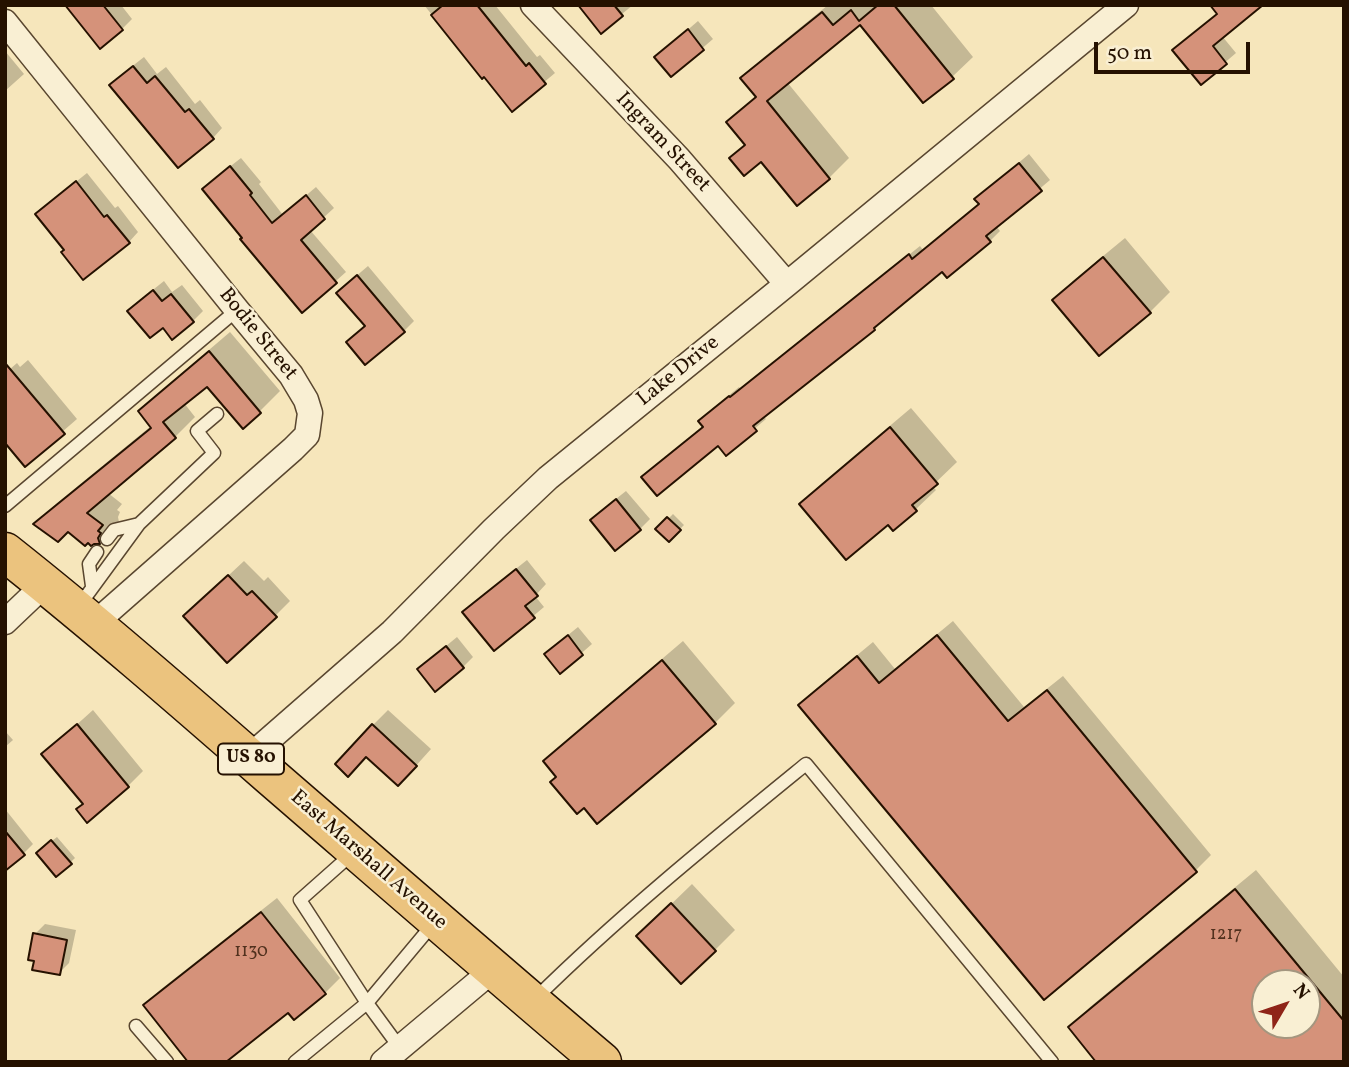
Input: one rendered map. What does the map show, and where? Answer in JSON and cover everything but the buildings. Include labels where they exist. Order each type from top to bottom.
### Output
[{"type":"main road","name":"East Marshall Avenue","points":[[5,552],[45,583],[88,606],[249,757],[602,1062]]},
{"type":"street","name":"Ingram Street","points":[[533,5],[679,159],[787,284]]},
{"type":"street","name":"Lake Drive","points":[[249,757],[384,640],[548,478],[1126,5]]},
{"type":"street","name":"Bodie Street","points":[[5,22],[291,375],[306,400],[310,414],[307,435],[88,606]]},
{"type":"street","points":[[5,622],[45,583]]},
{"type":"street","points":[[392,1055],[494,970]]},
{"type":"lane","points":[[5,506],[237,310]]},
{"type":"lane","points":[[88,606],[139,524],[214,453],[197,431],[217,414]]},
{"type":"lane","points":[[107,538],[114,530],[139,524]]},
{"type":"lane","points":[[88,606],[89,564],[97,551]]},
{"type":"lane","points":[[531,1002],[583,952],[806,764],[1052,1062]]},
{"type":"lane","points":[[356,850],[300,900],[367,1003],[392,1055]]},
{"type":"lane","points":[[295,1062],[367,1003],[436,920]]},
{"type":"lane","points":[[136,1026],[167,1062]]}]
